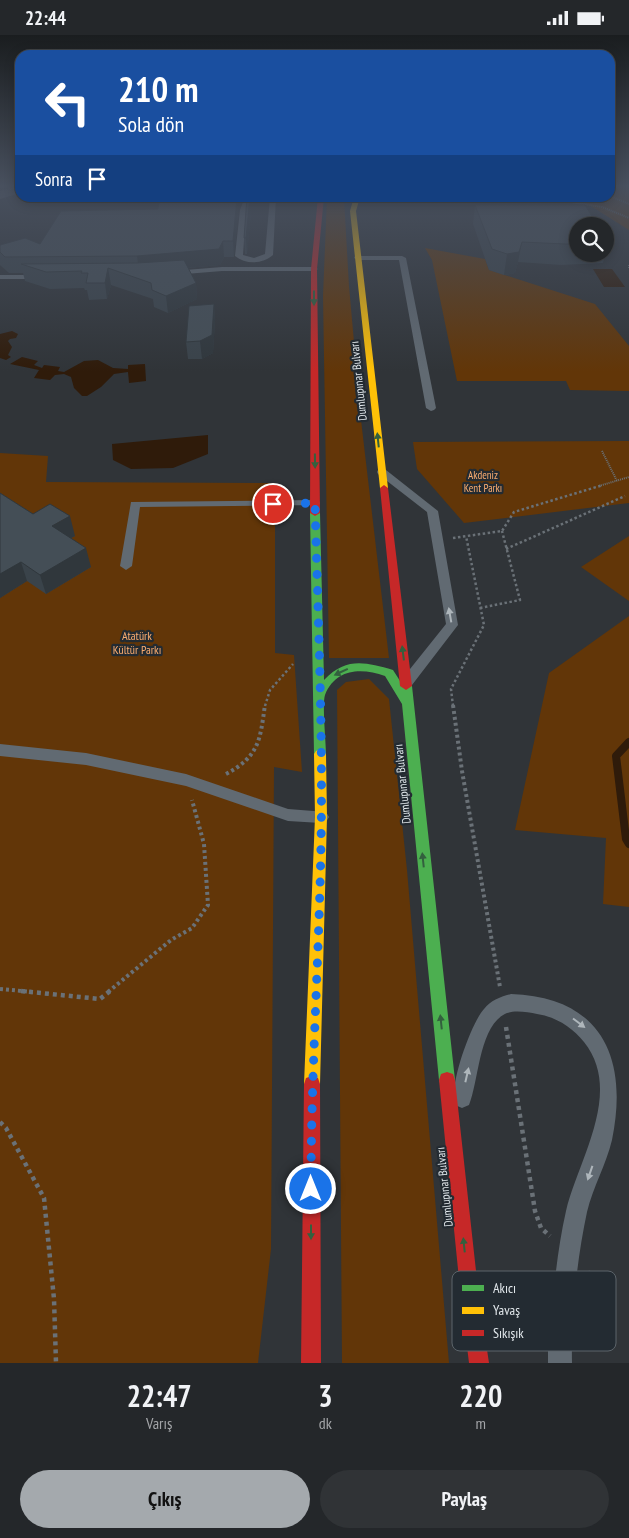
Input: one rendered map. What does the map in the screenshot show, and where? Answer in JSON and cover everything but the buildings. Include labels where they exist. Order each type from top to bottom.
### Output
[{"type":"main road","points":[[311,1363],[311,1111],[321,817],[315,503],[314,269],[316,247]]},
{"type":"main road","name":"Dumlupınar Bulvarı","points":[[357,247],[406,683],[467,1271]]},
{"type":"main road","points":[[320,694],[329,679],[343,669],[366,666],[389,673],[407,702]]},
{"type":"lane","points":[[240,247],[240,258],[248,260],[259,259],[269,255],[270,247]]},
{"type":"lane","points":[[358,258],[402,258],[431,408]]},
{"type":"lane","points":[[166,274],[222,269],[314,269]]},
{"type":"lane","points":[[0,277],[46,277]]},
{"type":"lane","points":[[382,472],[432,511],[452,625],[406,683]]},
{"type":"lane","points":[[126,567],[135,504],[315,503]]},
{"type":"lane","points":[[0,750],[86,759],[186,781],[288,815],[321,817]]},
{"type":"lane","points":[[453,1140],[472,1058],[487,1017],[502,1004],[526,1003],[549,1007],[565,1013],[588,1031],[608,1071],[608,1099],[604,1133],[577,1210],[569,1271]]},
{"type":"path","points":[[602,451],[617,481]]},
{"type":"path","points":[[480,608],[520,600],[502,531],[514,512],[629,477]]},
{"type":"path","points":[[506,549],[625,496]]},
{"type":"path","points":[[437,540],[502,531]]},
{"type":"path","points":[[466,536],[484,625],[451,689],[462,771],[539,1227],[543,1232],[582,1250],[587,1256],[591,1266],[591,1271]]},
{"type":"path","points":[[0,989],[100,999],[171,940],[192,928],[208,905],[204,844],[186,781]]},
{"type":"path","points":[[0,1122],[6,1128],[44,1198],[54,1299],[56,1363]]},
{"type":"green space","points":[[325,247],[347,247],[361,420],[389,658],[329,658],[323,296]]},
{"type":"green space","points":[[425,248],[485,259],[489,270],[595,304],[629,346],[629,391],[570,390],[566,381],[457,381],[432,260]]},
{"type":"green space","name":"Akdeniz Kent Parkı","points":[[629,441],[629,503],[464,523],[417,469],[413,442]]},
{"type":"green space","name":"Atatürk Kültür Parkı","points":[[0,453],[48,456],[46,482],[275,483],[275,653],[294,655],[302,772],[274,767],[271,1249],[258,1363],[0,1363]]},
{"type":"green space","points":[[629,536],[629,601],[581,567]]},
{"type":"green space","points":[[629,616],[629,907],[603,904],[606,838],[515,830],[549,673]]},
{"type":"green space","points":[[369,679],[389,699],[407,870],[449,1363],[342,1363],[337,690],[346,682]]},
{"type":"shaded area","points":[[593,269],[612,269],[625,287],[604,287]]},
{"type":"shaded area","points":[[12,331],[18,334],[16,338],[8,341],[12,347],[8,355],[11,357],[6,360],[0,358],[0,334]]},
{"type":"shaded area","points":[[22,357],[38,361],[34,365],[42,368],[44,365],[60,367],[58,371],[64,372],[84,361],[98,360],[113,368],[128,369],[128,365],[145,364],[146,381],[129,383],[128,372],[114,374],[101,387],[87,396],[82,396],[74,388],[71,377],[64,374],[55,375],[50,380],[34,378],[39,370],[10,364]]},
{"type":"shaded area","points":[[208,435],[208,454],[173,468],[131,469],[113,460],[112,444]]},
{"type":"waterway","points":[[629,742],[616,756],[626,839],[629,844]]},
{"type":"traffic: fast","points":[[315,513],[320,754]]},
{"type":"traffic: fast","points":[[320,694],[334,676],[342,671],[350,668],[367,667],[389,673],[407,702]]},
{"type":"traffic: fast","points":[[406,686],[447,1080]]},
{"type":"traffic: slow","points":[[357,247],[384,488]]},
{"type":"traffic: slow","points":[[312,1084],[321,817],[320,754]]},
{"type":"traffic: jam","points":[[315,513],[314,269],[316,247]]},
{"type":"traffic: jam","points":[[384,488],[406,686]]},
{"type":"traffic: jam","points":[[447,1080],[467,1271]]},
{"type":"traffic: jam","points":[[311,1363],[312,1084]]},
{"type":"traffic: jam","points":[[477,1351],[479,1363]]},
{"type":"route","points":[[273,504],[315,503],[320,694],[321,844],[311,1111],[311,1189]]}]
